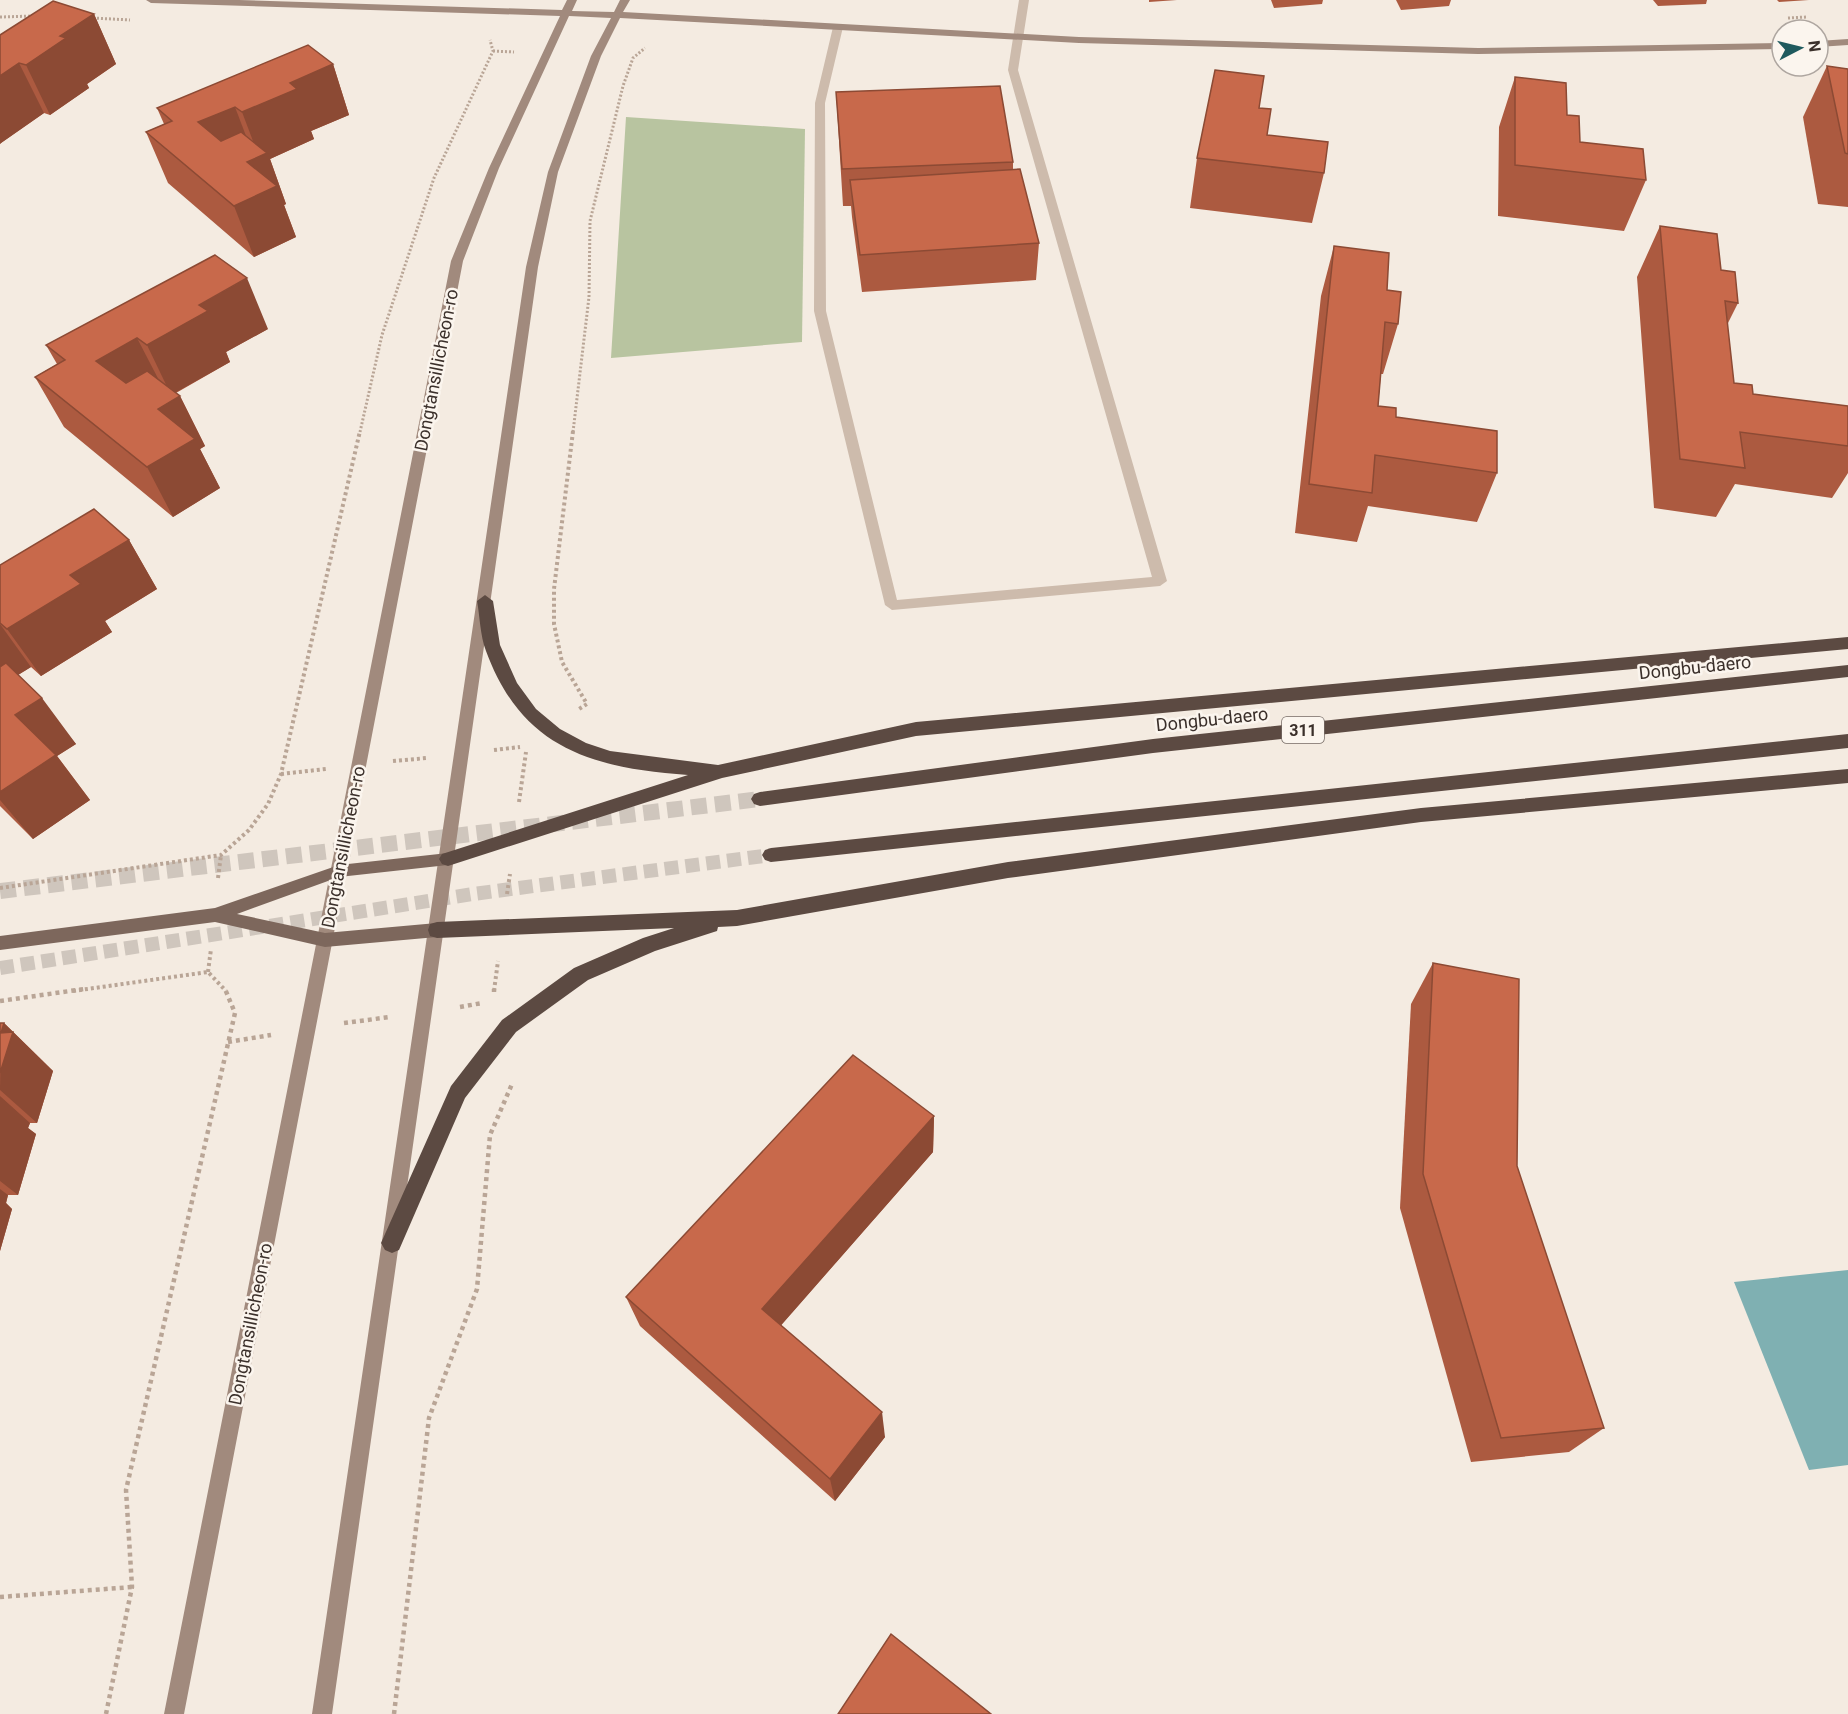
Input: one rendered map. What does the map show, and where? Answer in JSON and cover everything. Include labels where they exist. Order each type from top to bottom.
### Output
[{"type":"highway","points":[[485,602],[494,650],[514,695],[547,732],[597,756],[639,765],[722,771]]},
{"type":"highway","points":[[448,859],[722,771],[916,729],[1848,643]]},
{"type":"highway","name":"Dongbu-daero","points":[[760,799],[1153,746],[1848,671]]},
{"type":"highway","points":[[771,855],[1848,741]]},
{"type":"highway","points":[[392,1243],[458,1092],[509,1026],[581,974],[650,944],[737,918],[1008,870],[1421,815],[1848,776]]},
{"type":"highway","points":[[437,930],[737,918]]},
{"type":"main road","points":[[0,943],[215,915],[339,871],[448,859]]},
{"type":"main road","points":[[215,915],[325,940],[437,930]]},
{"type":"street","points":[[151,0],[569,7],[618,15],[1018,37],[1478,51],[1770,46]]},
{"type":"street","points":[[322,1714],[448,859],[532,267],[551,183],[596,56],[626,0]]},
{"type":"street","points":[[838,27],[820,102],[820,310],[892,605],[1160,581],[1013,70],[1024,0]]},
{"type":"street","name":"Dongtansillicheon-ro","points":[[174,1714],[458,261],[494,168],[569,7]]},
{"type":"street","points":[[1830,43],[1848,42]]},
{"type":"path","points":[[0,17],[39,16]]},
{"type":"path","points":[[84,18],[141,20]]},
{"type":"path","points":[[0,888],[221,855],[249,830],[268,804],[281,774],[382,335],[434,178],[493,51],[493,43],[486,37]]},
{"type":"path","points":[[587,704],[559,658],[553,628],[554,589],[589,297],[590,221],[623,86],[633,58],[640,50],[653,44]]},
{"type":"path","points":[[0,1001],[208,972],[224,986],[235,1013],[126,1490],[132,1587],[106,1714]]},
{"type":"path","points":[[394,1714],[429,1418],[477,1288],[490,1135],[516,1075]]},
{"type":"path","points":[[0,1597],[132,1587]]},
{"type":"green space","points":[[626,117],[805,129],[802,342],[611,358]]},
{"type":"water","points":[[1848,1270],[1848,1465],[1809,1470],[1734,1282]]},
{"type":"building","points":[[53,1],[94,14],[60,36],[66,38],[26,65],[19,63],[0,76],[0,35]]},
{"type":"building","points":[[308,45],[333,64],[290,83],[297,89],[242,112],[235,107],[198,122],[221,141],[241,132],[267,153],[247,162],[277,186],[234,206],[146,132],[172,121],[157,108]]},
{"type":"building","points":[[1830,66],[1848,69],[1848,154],[1845,153],[1829,78]]},
{"type":"building","points":[[1215,70],[1264,76],[1259,108],[1271,109],[1267,135],[1328,142],[1324,173],[1197,158]]},
{"type":"building","points":[[1515,77],[1566,83],[1567,115],[1579,116],[1580,142],[1643,149],[1646,180],[1515,165]]},
{"type":"building","points":[[1000,86],[1013,162],[842,169],[836,92]]},
{"type":"building","points":[[1020,169],[1039,243],[860,255],[850,180]]},
{"type":"building","points":[[1660,226],[1717,234],[1721,270],[1735,272],[1738,303],[1725,301],[1734,383],[1752,385],[1753,394],[1848,406],[1848,446],[1740,432],[1745,468],[1680,459]]},
{"type":"building","points":[[1334,246],[1389,253],[1387,290],[1401,292],[1398,324],[1385,322],[1378,406],[1396,408],[1396,417],[1497,431],[1497,473],[1375,455],[1372,493],[1309,484]]},
{"type":"building","points":[[215,255],[247,278],[199,305],[208,311],[147,345],[137,338],[96,361],[126,383],[147,371],[180,396],[158,409],[195,439],[147,467],[35,377],[65,360],[46,345]]},
{"type":"building","points":[[94,509],[129,540],[70,575],[81,584],[7,629],[0,623],[0,565]]},
{"type":"building","points":[[6,663],[42,698],[15,715],[56,755],[0,792],[0,667]]},
{"type":"building","points":[[1433,963],[1519,979],[1517,1166],[1604,1428],[1501,1438],[1423,1174]]},
{"type":"building","points":[[0,1023],[4,1023],[1,1033],[13,1032],[0,1073]]},
{"type":"building","points":[[853,1055],[934,1116],[762,1309],[882,1412],[830,1479],[626,1297]]},
{"type":"building","points":[[891,1634],[991,1714],[838,1714]]},
{"type":"tunnel","points":[[0,891],[760,799]]},
{"type":"tunnel","points":[[0,968],[473,894],[771,855]]}]
